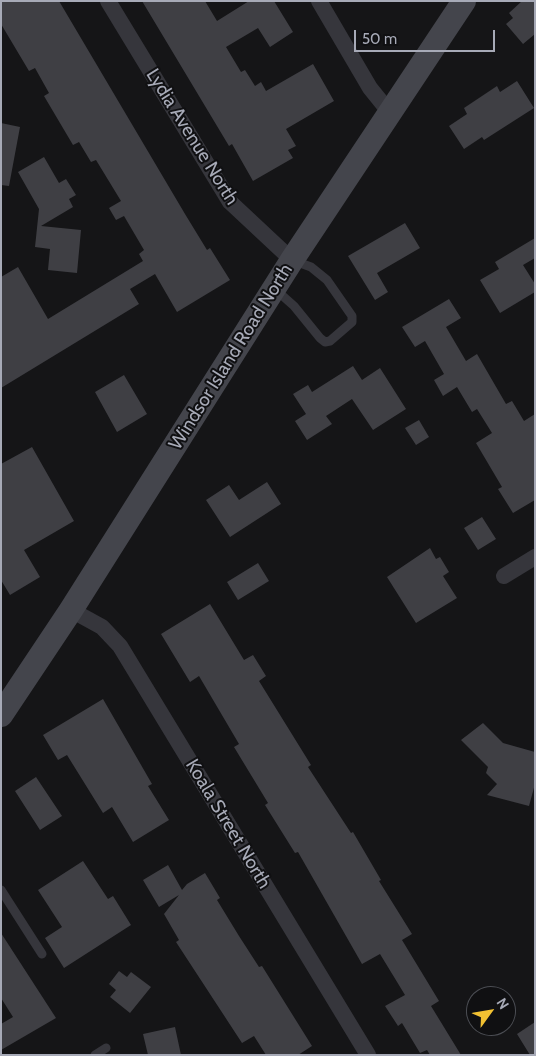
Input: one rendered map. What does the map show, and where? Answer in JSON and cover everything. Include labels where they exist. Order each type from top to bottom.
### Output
[{"type":"street","name":"Lydia Avenue North","points":[[108,1],[230,202],[292,260]]},
{"type":"street","points":[[318,1],[370,88],[391,114]]},
{"type":"street","name":"Windsor Island Road North","points":[[1,715],[70,610],[292,260],[391,114],[464,1]]},
{"type":"street","points":[[504,576],[535,557]]},
{"type":"street","name":"Koala Street North","points":[[70,610],[102,627],[120,646],[368,1055]]},
{"type":"lane","points":[[274,289],[294,306],[325,342],[330,341],[352,322],[352,316],[327,280],[312,267],[292,260]]},
{"type":"lane","points":[[1,890],[42,954]]},
{"type":"lane","points":[[95,1055],[106,1048]]},
{"type":"building","points":[[1,1],[59,1],[207,250],[210,248],[230,280],[177,312],[155,274],[130,289],[139,304],[1,388],[1,277],[18,267],[48,319],[143,261],[139,254],[144,250],[124,216],[116,220],[109,208],[121,201],[96,160],[91,162],[79,142],[73,145],[44,96],[49,93],[35,68],[29,71],[1,24]]},
{"type":"building","points":[[142,1],[205,1],[217,21],[249,1],[274,1],[293,32],[270,47],[258,28],[226,47],[241,72],[245,70],[255,86],[261,82],[266,91],[313,64],[334,101],[286,129],[296,146],[288,150],[293,158],[253,181],[232,144],[229,146]]},
{"type":"building","points":[[522,1],[535,1],[535,34],[523,44],[506,24],[513,18],[509,13]]},
{"type":"building","points":[[517,81],[534,108],[484,140],[482,137],[464,149],[449,126],[467,114],[464,108],[497,86],[500,92]]},
{"type":"building","points":[[1,123],[20,127],[9,186],[1,185]]},
{"type":"building","points":[[44,157],[59,183],[66,179],[76,195],[69,199],[73,207],[41,226],[81,230],[77,273],[48,270],[50,249],[35,247],[39,209],[18,172]]},
{"type":"building","points":[[405,223],[420,248],[377,273],[388,292],[375,300],[348,256]]},
{"type":"building","points":[[535,238],[535,258],[523,265],[535,284],[535,292],[500,313],[480,280],[499,269],[495,262]]},
{"type":"building","points":[[449,299],[461,318],[446,327],[466,361],[477,354],[506,404],[512,401],[524,421],[535,414],[535,500],[513,513],[498,489],[502,487],[476,443],[492,433],[477,409],[472,412],[457,387],[443,396],[434,380],[444,374],[425,341],[415,347],[402,327]]},
{"type":"building","points":[[353,366],[362,380],[380,368],[406,409],[373,430],[352,399],[326,416],[332,424],[307,440],[295,421],[306,414],[293,394],[308,385],[312,392]]},
{"type":"building","points":[[124,375],[147,414],[117,432],[95,392]]},
{"type":"building","points":[[419,420],[429,437],[416,445],[405,428]]},
{"type":"building","points":[[32,447],[74,521],[24,550],[40,577],[10,595],[1,580],[1,464]]},
{"type":"building","points":[[267,482],[281,504],[230,537],[206,500],[229,485],[239,500]]},
{"type":"building","points":[[482,517],[496,539],[478,550],[464,528]]},
{"type":"building","points":[[430,548],[436,559],[440,557],[449,572],[443,576],[457,598],[416,623],[387,577]]},
{"type":"building","points":[[258,563],[269,581],[238,600],[227,582]]},
{"type":"building","points":[[210,604],[244,660],[253,655],[266,676],[259,681],[311,765],[308,767],[351,833],[353,832],[381,880],[379,881],[412,934],[402,940],[439,1001],[431,1006],[461,1055],[430,1055],[427,1050],[420,1053],[402,1023],[398,1026],[385,1006],[405,995],[380,954],[362,964],[298,852],[295,853],[265,805],[268,803],[234,747],[239,744],[199,676],[190,682],[161,634]]},
{"type":"building","points":[[103,699],[152,784],[148,786],[169,820],[133,842],[112,807],[103,813],[67,755],[58,760],[43,735]]},
{"type":"building","points":[[483,723],[503,743],[535,752],[535,784],[529,806],[487,795],[497,784],[486,773],[488,767],[461,740]]},
{"type":"building","points":[[36,777],[62,816],[40,830],[15,791]]},
{"type":"building","points":[[83,861],[108,899],[113,896],[131,925],[64,968],[45,938],[62,927],[38,890]]},
{"type":"building","points":[[168,865],[182,890],[187,884],[205,873],[220,898],[217,900],[239,936],[259,967],[262,966],[312,1046],[298,1055],[266,1055],[254,1036],[242,1043],[176,942],[179,940],[164,914],[179,895],[159,907],[143,880]]},
{"type":"building","points":[[1,933],[56,1018],[1,1050],[1,1024],[13,1017],[1,998]]},
{"type":"building","points":[[119,971],[127,977],[131,972],[151,987],[130,1013],[110,997],[116,990],[109,984]]},
{"type":"building","points":[[535,1022],[535,1055],[530,1055],[517,1034]]},
{"type":"building","points":[[175,1027],[181,1055],[148,1055],[143,1034]]}]
